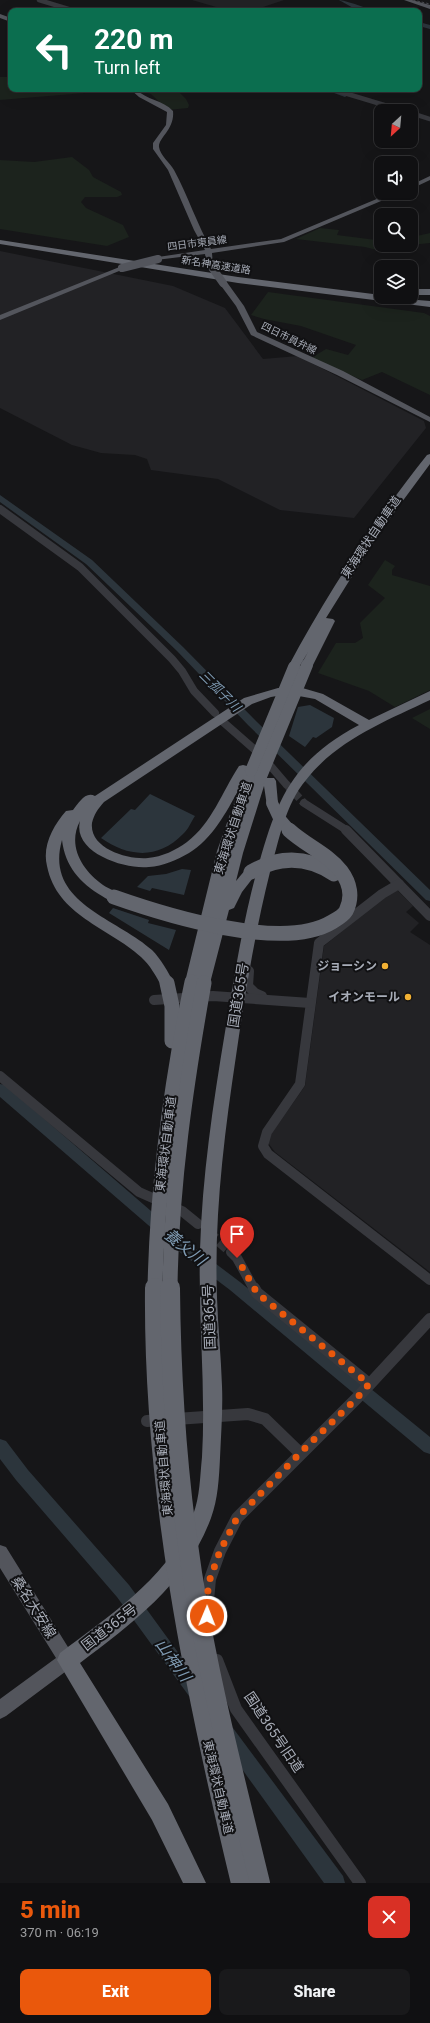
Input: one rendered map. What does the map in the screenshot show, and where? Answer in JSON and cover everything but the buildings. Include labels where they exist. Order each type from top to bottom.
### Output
[{"type":"highway","name":"新名神高速道路","points":[[0,239],[199,270],[374,294]]},
{"type":"highway","name":"新名神高速道路","points":[[0,242],[238,280],[430,304]]},
{"type":"highway","points":[[199,270],[374,289]]},
{"type":"highway","points":[[238,280],[430,309]]},
{"type":"highway","points":[[418,292],[430,292]]},
{"type":"highway","points":[[418,299],[430,300]]},
{"type":"highway","name":"東海環状自動車道","points":[[260,1883],[237,1788],[200,1617],[181,1478],[174,1408],[171,1301],[173,1219],[182,1116],[201,983],[256,775],[287,682],[294,666],[356,557],[399,496],[430,457]]},
{"type":"highway","name":"東海環状自動車道","points":[[256,775],[277,747],[292,699],[307,665],[332,616],[364,561],[387,526],[430,472]]},
{"type":"highway","points":[[162,1163],[173,1020],[167,983],[161,972],[146,954],[79,908],[63,891],[57,882],[52,854],[56,835],[66,820],[91,802],[246,700],[272,692],[287,690],[301,691],[330,702],[356,720],[369,725]]},
{"type":"highway","name":"国道365号","points":[[67,1660],[128,1614],[171,1572],[190,1542],[202,1518],[208,1495],[214,1416],[208,1278],[216,1135],[247,944],[257,898],[280,815],[290,792],[304,773],[334,746],[369,725],[430,695]]},
{"type":"highway","points":[[256,775],[280,820],[288,830],[329,860],[344,875],[348,882],[350,893],[349,905],[338,920],[330,925],[307,933],[280,934],[187,920],[145,908],[116,895],[84,868],[76,849],[77,829],[91,802],[85,822],[86,829],[92,843],[99,850],[113,858],[128,862],[149,863],[184,850],[203,833],[256,775]]},
{"type":"highway","points":[[116,895],[188,914],[229,922],[279,928],[315,924],[332,915],[341,903],[342,888],[334,874],[310,861],[290,859],[279,860],[260,866],[251,872],[243,880],[231,899],[201,983]]},
{"type":"highway","name":"東海環状自動車道","points":[[201,983],[184,1020],[162,1163],[155,1288],[156,1359],[169,1522],[183,1616],[201,1707],[241,1883]]},
{"type":"highway","points":[[67,1660],[160,1812],[195,1883]]},
{"type":"main road","points":[[407,0],[430,7]]},
{"type":"main road","name":"四日市員弁線","points":[[137,92],[140,95],[167,107],[170,112],[168,128],[165,134],[156,143],[156,149],[171,170],[182,197],[208,251],[212,266],[240,306],[254,333],[340,374],[430,420]]},
{"type":"main road","points":[[418,184],[430,178]]},
{"type":"main road","name":"四日市東員線","points":[[0,318],[122,268],[158,259],[208,251],[259,246],[292,238],[381,200]]},
{"type":"main road","name":"桑名大安線","points":[[0,1553],[67,1660]]},
{"type":"main road","points":[[0,1710],[67,1660]]},
{"type":"street","points":[[39,0],[65,8]]},
{"type":"street","points":[[341,92],[381,104]]},
{"type":"street","points":[[418,115],[430,119]]},
{"type":"street","points":[[0,509],[80,567],[172,659],[182,671],[194,691],[222,715],[262,756],[286,784]]},
{"type":"street","points":[[304,803],[349,832],[430,916]]},
{"type":"street","points":[[399,884],[382,894],[319,943],[300,1084],[267,1132],[263,1146],[268,1154],[430,1280]]},
{"type":"street","points":[[247,944],[250,958],[248,986],[255,993],[269,999]]},
{"type":"street","points":[[154,1000],[193,995],[238,996],[310,1003]]},
{"type":"street","points":[[0,1076],[139,1192],[182,1211],[198,1224]]},
{"type":"street","points":[[231,1252],[237,1258],[257,1293],[364,1390]]},
{"type":"street","name":"国道365号旧道","points":[[360,1883],[236,1709],[220,1670],[207,1629],[206,1602],[210,1579],[220,1551],[237,1518],[364,1390],[430,1319]]},
{"type":"street","points":[[148,1421],[248,1414],[265,1419],[300,1453]]},
{"type":"shaded area","points":[[192,0],[284,0],[260,8],[220,8]]},
{"type":"shaded area","points":[[0,77],[8,77],[8,92],[97,92],[0,100]]},
{"type":"shaded area","points":[[142,92],[179,92],[186,99],[189,105],[188,108],[168,110],[151,94]]},
{"type":"shaded area","points":[[72,157],[89,170],[93,177],[121,192],[122,195],[117,197],[85,197],[81,202],[86,208],[123,225],[129,237],[107,246],[0,229],[0,160],[34,162]]},
{"type":"shaded area","points":[[320,228],[339,230],[337,235],[374,240],[374,249],[365,247],[296,239]]},
{"type":"shaded area","points":[[430,233],[430,243],[418,244],[418,236]]},
{"type":"shaded area","points":[[0,251],[173,286],[225,308],[263,359],[298,356],[424,421],[426,428],[354,518],[280,510],[218,479],[151,470],[147,459],[135,455],[101,453],[72,445],[0,408]]},
{"type":"shaded area","points":[[268,292],[424,313],[430,316],[430,395],[382,372],[362,380],[311,358],[326,349],[348,355],[356,345],[301,326],[251,315]]},
{"type":"shaded area","points":[[385,560],[395,566],[392,570],[392,575],[430,586],[430,690],[395,707],[369,691],[318,673],[336,643],[355,643],[363,638],[360,623],[385,598],[368,585]]},
{"type":"shaded area","points":[[310,705],[334,718],[332,727],[316,738],[313,737],[305,747],[289,736],[298,707]]},
{"type":"shaded area","points":[[430,709],[430,729],[412,718]]},
{"type":"shaded area","points":[[150,794],[195,816],[183,834],[163,848],[153,852],[143,853],[122,849],[101,838],[131,809],[135,810]]},
{"type":"shaded area","points":[[182,869],[191,870],[184,895],[152,888],[150,891],[137,887],[148,876],[166,874]]},
{"type":"shaded area","points":[[397,890],[413,906],[406,912],[419,923],[410,932],[430,945],[430,1272],[275,1152],[269,1144],[269,1137],[305,1086],[324,946],[384,897]]},
{"type":"shaded area","points":[[113,908],[149,920],[148,923],[176,930],[169,950],[109,913]]},
{"type":"waterway","points":[[342,0],[357,8]]},
{"type":"waterway","points":[[422,25],[430,27]]},
{"type":"waterway","points":[[336,92],[345,95]]},
{"type":"waterway","name":"三孤子川","points":[[0,498],[89,562],[180,649],[252,723],[430,897]]},
{"type":"waterway","name":"養父川","points":[[0,1089],[182,1246],[235,1286],[430,1447]]},
{"type":"waterway","name":"山神川","points":[[0,1446],[22,1475],[123,1591],[195,1690]]},
{"type":"waterway","name":"山神川","points":[[227,1734],[336,1883]]},
{"type":"tunnel","points":[[286,784],[304,803]]},
{"type":"tunnel","points":[[208,1232],[231,1252]]},
{"type":"railway","points":[[413,0],[430,4]]},
{"type":"place","name":"ジョーシン","points":[[385,966]]},
{"type":"place","name":"イオンモール","points":[[408,997]]},
{"type":"route","points":[[207,1616],[206,1602],[210,1579],[220,1551],[237,1518],[300,1453],[366,1389],[369,1384],[257,1293],[237,1258]]}]
